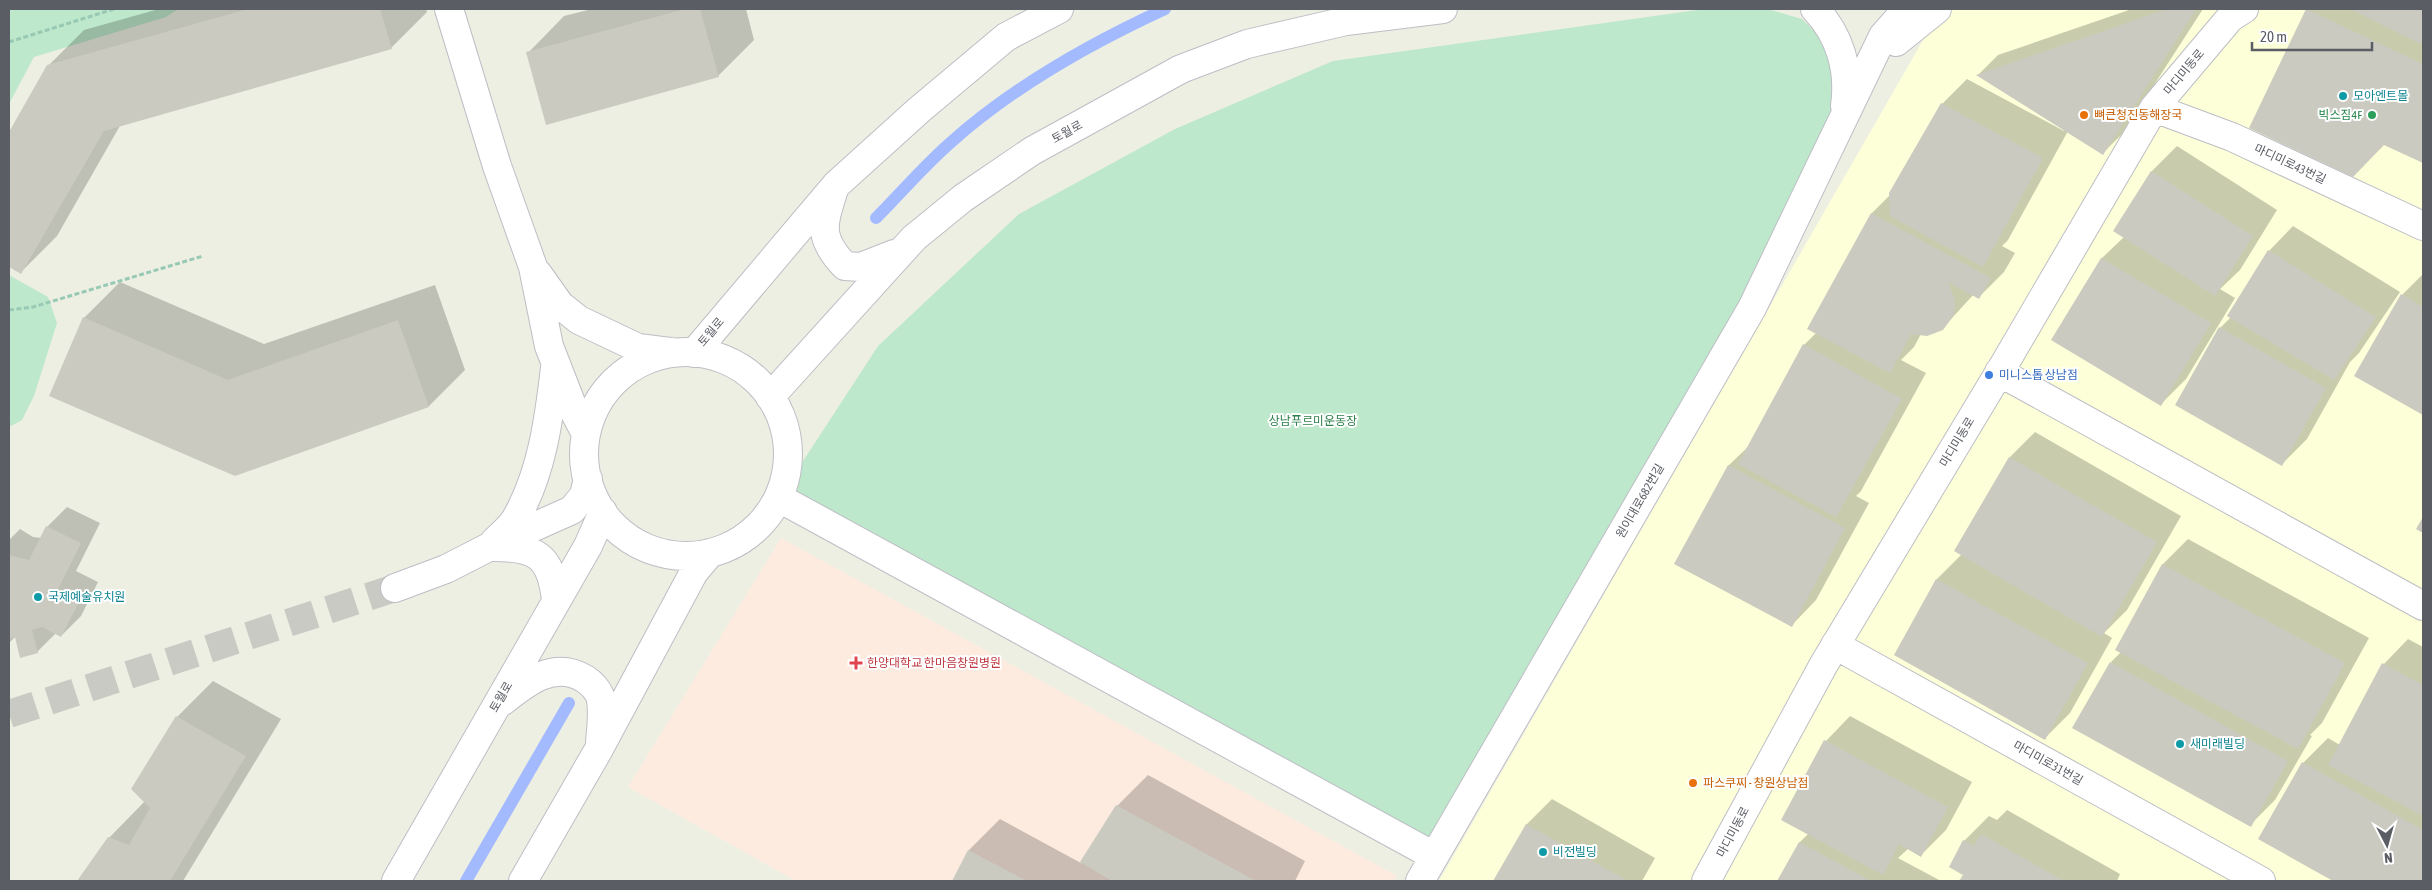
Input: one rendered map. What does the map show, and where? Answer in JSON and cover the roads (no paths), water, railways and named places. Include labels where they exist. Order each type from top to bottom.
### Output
[{"type":"street","points":[[449,9],[497,166],[533,267],[549,346],[575,413],[586,432]]},
{"type":"street","name":"토월로","points":[[684,353],[836,185],[919,110],[1006,37],[1059,9]]},
{"type":"street","name":"토월로","points":[[770,397],[914,238],[962,198],[1032,151],[1181,70],[1247,44],[1346,22],[1443,9]]},
{"type":"street","points":[[1816,9],[1828,22],[1842,51],[1847,89],[1844,112]]},
{"type":"street","name":"원이대로682번길","points":[[1420,881],[1752,308],[1844,112],[1883,36],[1907,9]]},
{"type":"street","points":[[1863,75],[1908,30],[1937,9]]},
{"type":"street","name":"마디미동로","points":[[1706,881],[1835,645],[2000,372],[2154,108],[2235,12]]},
{"type":"street","name":"마디미로43번길","points":[[2154,108],[2232,137],[2423,226]]},
{"type":"street","points":[[836,185],[826,215],[825,233],[830,250],[845,266],[861,267],[902,251]]},
{"type":"street","points":[[533,267],[560,305],[579,320],[638,348],[706,354],[735,364],[760,383],[778,408],[788,438],[788,468],[779,498],[760,525],[734,545],[710,553],[670,555],[639,545],[612,525],[593,498],[584,465],[586,432],[599,400],[618,377],[645,360],[684,353]]},
{"type":"street","points":[[489,547],[514,521],[536,473],[549,417],[555,364]]},
{"type":"street","points":[[2000,372],[2423,606]]},
{"type":"street","points":[[395,588],[446,570],[489,547],[572,510],[584,495],[588,479]]},
{"type":"street","points":[[779,498],[1434,856]]},
{"type":"street","name":"토월로","points":[[396,881],[588,546],[603,512]]},
{"type":"street","points":[[489,547],[520,547],[537,554],[548,569],[554,582],[556,600]]},
{"type":"street","points":[[523,881],[599,748],[694,572],[710,553]]},
{"type":"street","name":"마디미로31번길","points":[[1835,645],[2260,881]]},
{"type":"street","points":[[496,706],[525,683],[548,671],[575,672],[591,683],[600,696],[602,719],[599,748]]},
{"type":"waterway","points":[[876,218],[939,153],[998,104],[1080,52],[1165,9]]},
{"type":"waterway","points":[[466,881],[569,703]]},
{"type":"tunnel","points":[[9,714],[395,588]]},
{"type":"place","name":"모아엔트몰","points":[[2343,96]]},
{"type":"place","name":"뼈큰청진동해장국","points":[[2084,115]]},
{"type":"place","name":"빅스짐4F","points":[[2372,115]]},
{"type":"place","name":"미니스톱 상남점","points":[[1989,375]]},
{"type":"place","name":"국제예술유치원","points":[[38,597]]},
{"type":"place","name":"한양대학교 한마음창원병원","points":[[856,663]]},
{"type":"place","name":"새미래빌딩","points":[[2180,744]]},
{"type":"place","name":"파스쿠찌 - 창원상남점","points":[[1693,783]]},
{"type":"place","name":"비전빌딩","points":[[1543,852]]},
{"type":"park label","name":"상남푸르미운동장","points":[[1313,421]]}]
